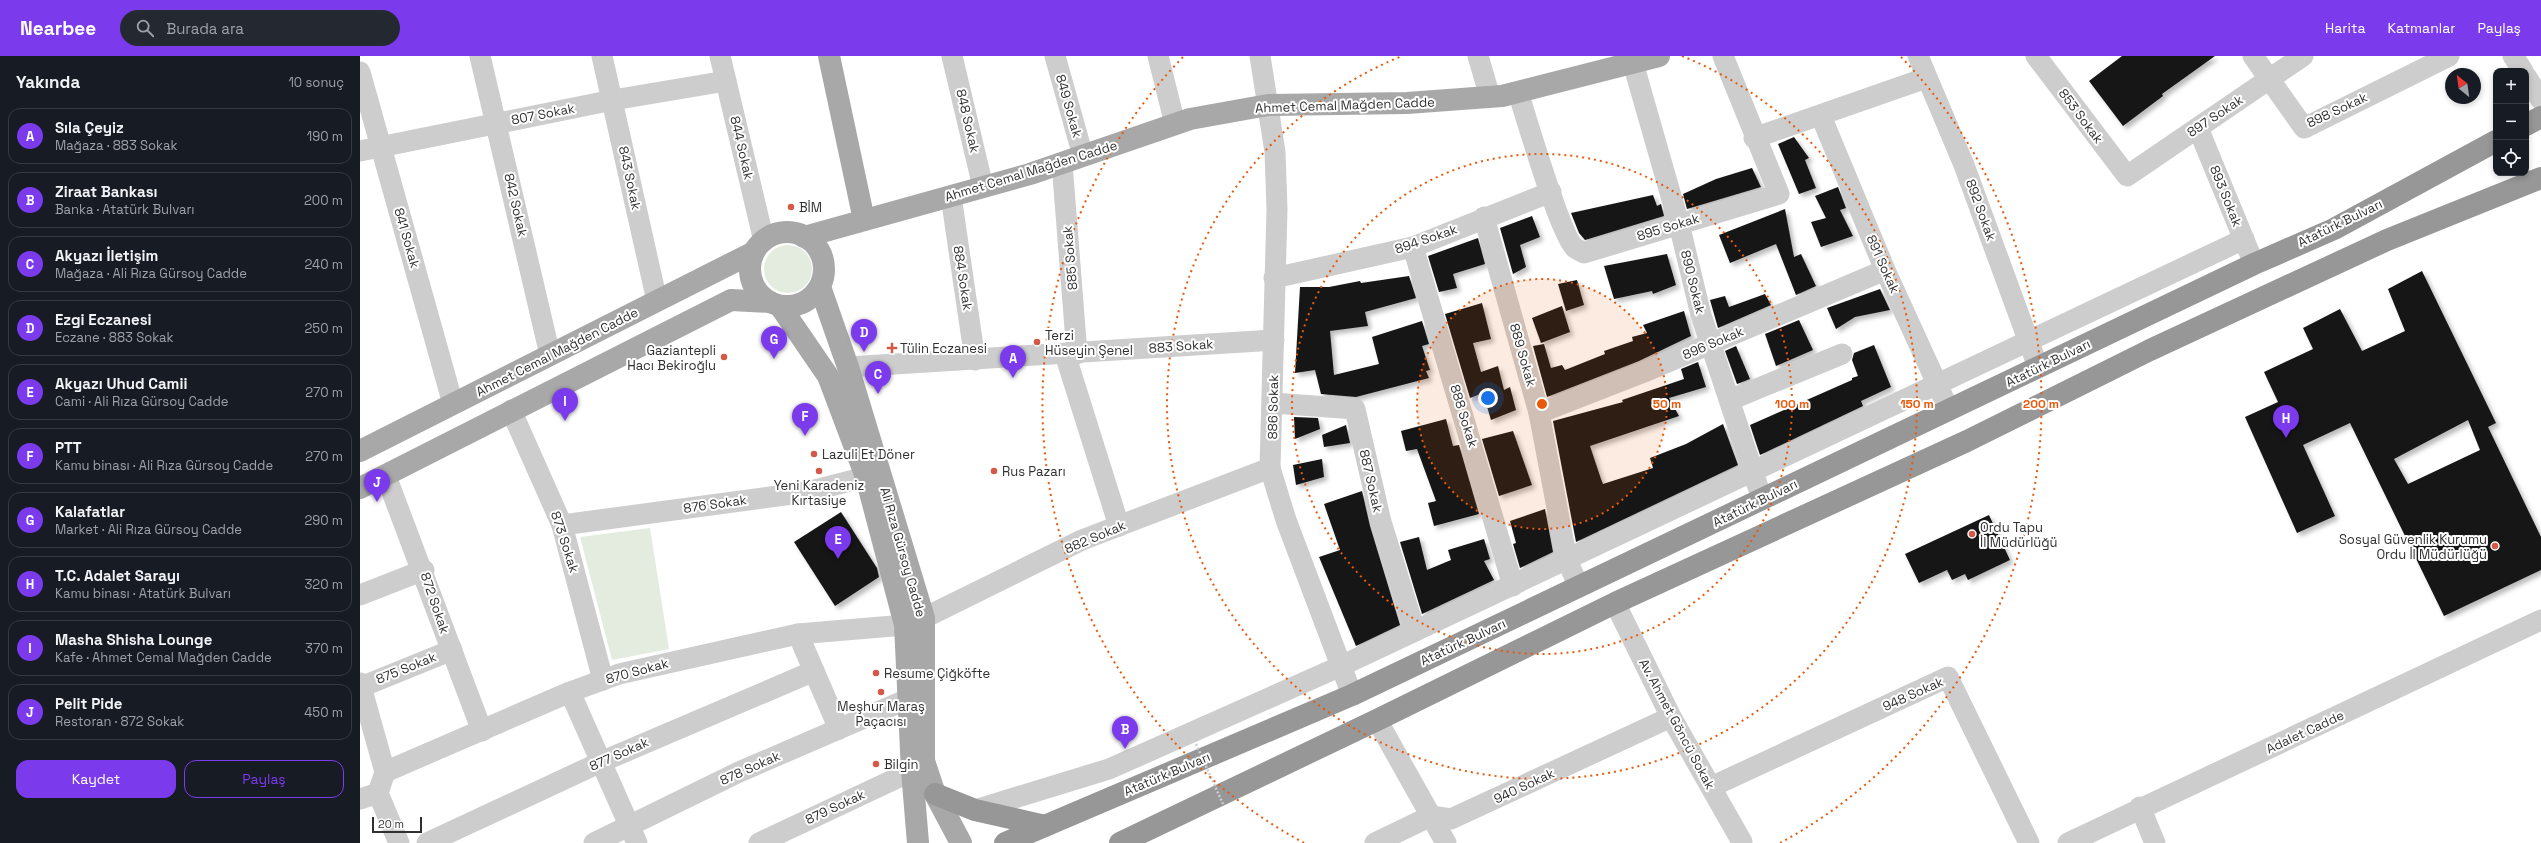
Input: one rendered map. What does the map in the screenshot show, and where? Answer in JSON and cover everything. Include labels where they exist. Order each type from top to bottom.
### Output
[{"type":"highway","points":[[2529,123],[2541,117]]},
{"type":"highway","name":"Atatürk Bulvarı","points":[[1005,843],[1352,695],[2254,264],[2334,229],[2493,143]]},
{"type":"highway","points":[[1120,843],[1148,837],[1377,720],[1615,603],[1967,441],[2150,350],[2388,240],[2537,183]]},
{"type":"highway","points":[[935,794],[976,810],[1044,826]]},
{"type":"main road","points":[[829,56],[864,220]]},
{"type":"main road","name":"Ahmet Cemal Mağden Cadde","points":[[804,237],[983,187],[1062,163],[1190,119],[1268,105],[1407,103],[1490,97],[1518,92],[1647,58]]},
{"type":"main road","points":[[360,488],[386,476],[510,410],[731,300],[792,306],[803,302],[812,296],[820,287],[823,276],[820,253],[804,237],[783,233],[759,247],[751,263],[752,280],[760,295],[775,304]]},
{"type":"main road","name":"Ahmet Cemal Mağden Cadde","points":[[360,451],[657,301],[759,247]]},
{"type":"main road","name":"Ali Rıza Gürsoy Cadde","points":[[820,287],[848,367],[915,622],[924,761],[935,794],[961,843]]},
{"type":"main road","name":"Ali Rıza Gürsoy Cadde","points":[[775,304],[828,376],[866,477],[915,622],[908,699],[918,843]]},
{"type":"street","name":"842 Sokak","points":[[480,56],[497,123],[550,355]]},
{"type":"street","name":"843 Sokak","points":[[602,56],[657,301]]},
{"type":"street","name":"844 Sokak","points":[[720,56],[759,247]]},
{"type":"street","name":"848 Sokak","points":[[952,56],[983,187]]},
{"type":"street","name":"849 Sokak","points":[[1055,56],[1083,156]]},
{"type":"street","points":[[1158,56],[1175,124]]},
{"type":"street","name":"886 Sokak","points":[[1260,56],[1275,152],[1277,209],[1274,278],[1273,403],[1270,468],[1286,520],[1352,695]]},
{"type":"street","points":[[1478,56],[1490,97]]},
{"type":"street","name":"895 Sokak","points":[[1518,92],[1551,192],[1570,239],[1575,248],[1584,252],[1779,194],[1754,138],[1723,56]]},
{"type":"street","name":"892 Sokak","points":[[1918,56],[1926,78],[1964,164],[2038,367]]},
{"type":"street","name":"853 Sokak","points":[[2036,56],[2127,176]]},
{"type":"street","name":"898 Sokak","points":[[2253,56],[2304,128],[2449,56]]},
{"type":"street","name":"897 Sokak","points":[[2127,176],[2303,56]]},
{"type":"street","points":[[2513,56],[2521,68]]},
{"type":"street","name":"890 Sokak","points":[[1647,58],[1678,224],[1711,343],[1762,499]]},
{"type":"street","name":"841 Sokak","points":[[360,72],[453,404]]},
{"type":"street","points":[[1754,138],[1821,116],[1926,78]]},
{"type":"street","name":"807 Sokak","points":[[360,151],[613,100],[726,81]]},
{"type":"street","points":[[2529,81],[2541,100]]},
{"type":"street","name":"891 Sokak","points":[[1821,116],[1885,270],[1949,410]]},
{"type":"street","name":"893 Sokak","points":[[2198,128],[2254,264]]},
{"type":"street","name":"885 Sokak","points":[[1062,163],[1071,354],[1119,526]]},
{"type":"street","name":"894 Sokak","points":[[1274,278],[1413,247],[1484,217],[1551,192]]},
{"type":"street","name":"884 Sokak","points":[[950,196],[975,360]]},
{"type":"street","name":"889 Sokak","points":[[1484,217],[1539,413],[1568,560],[1579,587]]},
{"type":"street","points":[[976,810],[1109,769],[1341,666],[1568,560],[1937,383],[2244,239]]},
{"type":"street","name":"888 Sokak","points":[[1413,247],[1513,586]]},
{"type":"street","name":"896 Sokak","points":[[1539,413],[1885,270]]},
{"type":"street","name":"883 Sokak","points":[[848,367],[1274,340]]},
{"type":"street","points":[[1730,400],[1842,354]]},
{"type":"street","name":"887 Sokak","points":[[1273,403],[1355,409],[1381,522],[1415,631]]},
{"type":"street","name":"873 Sokak","points":[[510,410],[562,525],[603,680]]},
{"type":"street","name":"882 Sokak","points":[[915,622],[1082,540],[1270,468]]},
{"type":"street","name":"872 Sokak","points":[[386,476],[424,570],[482,731]]},
{"type":"street","name":"876 Sokak","points":[[562,525],[807,492],[866,477]]},
{"type":"street","points":[[360,595],[424,570]]},
{"type":"street","name":"Av. Ahmet Göncü Sokak","points":[[1615,603],[1672,717],[1744,843]]},
{"type":"street","name":"Adalet Cadde","points":[[2068,843],[2140,807],[2541,620]]},
{"type":"street","name":"870 Sokak","points":[[385,772],[570,692],[620,674],[730,648],[798,634],[915,622]]},
{"type":"street","points":[[798,634],[839,729]]},
{"type":"street","name":"875 Sokak","points":[[360,685],[452,650]]},
{"type":"street","name":"877 Sokak","points":[[427,843],[601,762],[814,671]]},
{"type":"street","name":"948 Sokak","points":[[1711,787],[1948,677],[2029,843]]},
{"type":"street","points":[[360,685],[385,772],[369,796],[399,843]]},
{"type":"street","points":[[570,692],[633,835]]},
{"type":"street","name":"878 Sokak","points":[[594,843],[633,835],[739,772],[908,699]]},
{"type":"street","name":"940 Sokak","points":[[1431,816],[1451,819],[1672,717]]},
{"type":"street","points":[[1377,720],[1446,843]]},
{"type":"street","name":"879 Sokak","points":[[759,843],[912,771]]},
{"type":"street","points":[[2140,807],[2154,843]]},
{"type":"street","points":[[1375,843],[1431,816]]},
{"type":"path","points":[[1196,744],[1223,804]]},
{"type":"shaded area","points":[[788,245],[797,247],[805,252],[810,260],[812,269],[810,278],[805,286],[797,291],[788,293],[779,291],[771,286],[766,278],[764,269],[766,260],[771,252],[779,247]]},
{"type":"shaded area","points":[[650,528],[669,649],[612,660],[580,537]]},
{"type":"building","points":[[2122,56],[2215,56],[2162,94],[2163,96],[2123,126],[2089,81]]},
{"type":"building","points":[[1794,137],[1809,158],[1805,160],[1816,188],[1799,194],[1778,144]]},
{"type":"building","points":[[1752,168],[1761,187],[1687,209],[1683,194],[1716,179]]},
{"type":"building","points":[[1838,187],[1846,208],[1840,210],[1853,236],[1821,247],[1811,222],[1826,218],[1815,196]]},
{"type":"building","points":[[1653,195],[1657,206],[1661,204],[1664,216],[1585,240],[1579,233],[1571,213]]},
{"type":"building","points":[[1785,209],[1794,257],[1801,254],[1816,286],[1796,295],[1776,244],[1730,263],[1719,235]]},
{"type":"building","points":[[1532,216],[1540,237],[1520,245],[1526,267],[1513,274],[1500,228]]},
{"type":"building","points":[[1478,238],[1485,264],[1453,274],[1457,288],[1439,292],[1428,256]]},
{"type":"building","points":[[1667,254],[1676,285],[1653,294],[1652,291],[1614,299],[1604,266]]},
{"type":"building","points":[[2422,271],[2496,423],[2488,427],[2541,537],[2541,570],[2444,616],[2350,423],[2303,445],[2335,516],[2297,533],[2245,417],[2278,402],[2264,372],[2313,349],[2303,328],[2340,309],[2362,351],[2405,331],[2388,289]],"holes":[[[2468,420],[2480,450],[2408,484],[2394,459]]]},
{"type":"building","points":[[1409,276],[1416,298],[1365,312],[1368,326],[1330,331],[1334,375],[1379,364],[1372,337],[1422,321],[1429,344],[1422,346],[1430,370],[1426,371],[1429,378],[1356,397],[1321,394],[1315,370],[1295,373],[1300,287],[1329,287],[1360,281],[1361,283]]},
{"type":"building","points":[[1577,280],[1584,305],[1566,311],[1558,284]]},
{"type":"building","points":[[1880,289],[1890,310],[1855,317],[1836,329],[1827,308]]},
{"type":"building","points":[[1765,294],[1771,305],[1718,328],[1710,300],[1725,296],[1729,307]]},
{"type":"building","points":[[1482,303],[1491,339],[1473,343],[1481,372],[1498,366],[1504,390],[1510,387],[1516,410],[1491,420],[1483,393],[1470,398],[1445,314]]},
{"type":"building","points":[[1562,306],[1570,332],[1541,343],[1532,318]]},
{"type":"building","points":[[1684,311],[1691,336],[1639,361],[1547,397],[1533,346],[1544,344],[1551,368],[1562,365],[1565,370],[1605,354],[1604,351],[1633,341],[1632,337],[1647,333],[1643,325]]},
{"type":"building","points":[[1799,320],[1813,350],[1776,366],[1765,334]]},
{"type":"building","points":[[1874,345],[1891,387],[1861,401],[1863,406],[1760,455],[1750,425],[1852,380],[1852,378],[1858,376],[1852,360],[1854,353]]},
{"type":"building","points":[[1736,346],[1750,379],[1737,384],[1725,351]]},
{"type":"building","points":[[1698,362],[1706,387],[1669,398],[1679,416],[1590,446],[1601,479],[1603,484],[1653,468],[1650,458],[1686,444],[1723,424],[1738,465],[1576,542],[1553,421],[1623,402],[1622,400],[1684,379],[1681,369]]},
{"type":"building","points":[[1294,417],[1318,418],[1320,429],[1295,439]]},
{"type":"building","points":[[1446,419],[1453,446],[1459,445],[1479,514],[1434,526],[1428,503],[1436,501],[1417,449],[1406,451],[1401,431]]},
{"type":"building","points":[[1346,425],[1350,443],[1324,447],[1322,435]]},
{"type":"building","points":[[1513,431],[1532,485],[1499,496],[1482,439]]},
{"type":"building","points":[[1322,459],[1324,477],[1296,485],[1293,465]]},
{"type":"building","points":[[1362,491],[1370,526],[1400,625],[1356,646],[1319,557],[1340,550],[1324,504]]},
{"type":"building","points":[[1545,509],[1553,552],[1520,568],[1513,544],[1516,543],[1510,521]]},
{"type":"building","points":[[841,512],[877,568],[879,577],[835,606],[794,542]]},
{"type":"building","name":"Ordu Tapu İl Müdürlüğü","points":[[1989,515],[2010,560],[1968,580],[1965,574],[1952,580],[1947,570],[1919,583],[1905,554]]},
{"type":"building","points":[[1419,537],[1427,570],[1451,560],[1448,550],[1484,539],[1490,559],[1484,561],[1494,580],[1422,614],[1400,542]]},
{"type":"place","name":"BİM","points":[[791,207]]},
{"type":"place","name":"Terzi Hüseyin Şenel","points":[[1037,342]]},
{"type":"place","name":"Tülin Eczanesi","points":[[892,348]]},
{"type":"place","name":"Ezgi Eczanesi","points":[[864,352]]},
{"type":"place","name":"Gaziantepli Hacı Bekiroğlu","points":[[724,357]]},
{"type":"place","name":"Kalafatlar","points":[[774,359]]},
{"type":"place","name":"Sıla Çeyiz","points":[[1013,378]]},
{"type":"place","name":"Akyazı İletişim","points":[[878,394]]},
{"type":"place","name":"Masha Shisha Lounge","points":[[565,421]]},
{"type":"place","name":"PTT","points":[[805,436]]},
{"type":"place","name":"T.C. Adalet Sarayı","points":[[2286,438]]},
{"type":"place","name":"Lazuli Et Döner","points":[[814,454]]},
{"type":"place","name":"Yeni Karadeniz Kırtasiye","points":[[819,471]]},
{"type":"place","name":"Rus Pazarı","points":[[994,471]]},
{"type":"place","name":"Pelit Pide","points":[[377,502]]},
{"type":"place","name":"Ordu Tapu İl Müdürlüğü","points":[[1972,534]]},
{"type":"place","name":"Sosyal Güvenlik Kurumu Ordu İl Müdürlüğü","points":[[2495,546]]},
{"type":"place","name":"Akyazı Uhud Camii","points":[[838,559]]},
{"type":"place","name":"Resume Çiğköfte","points":[[876,673]]},
{"type":"place","name":"Meşhur Maraş Paçacısı","points":[[881,692]]},
{"type":"place","name":"Ziraat Bankası","points":[[1125,749]]},
{"type":"place","name":"Bilgin","points":[[876,764]]}]
